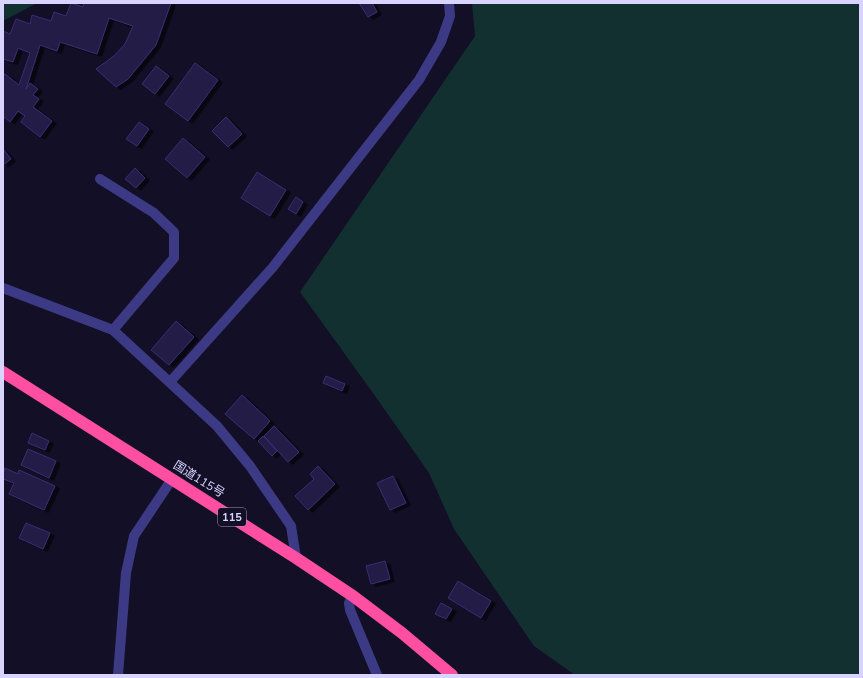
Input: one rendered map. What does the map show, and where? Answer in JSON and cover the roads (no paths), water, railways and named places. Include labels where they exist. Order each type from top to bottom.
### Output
[{"type":"highway","name":"国道115号","points":[[3,372],[296,558],[352,596],[402,633],[452,675]]},
{"type":"street","points":[[170,382],[273,267],[418,80],[441,42],[450,16],[449,3]]},
{"type":"street","points":[[100,179],[154,212],[174,232],[174,258],[113,330]]},
{"type":"street","points":[[3,288],[113,330],[170,382],[217,426],[250,466],[291,526],[296,558]]},
{"type":"street","points":[[118,675],[126,573],[134,536],[172,479]]},
{"type":"street","points":[[352,596],[350,610],[377,675]]}]
